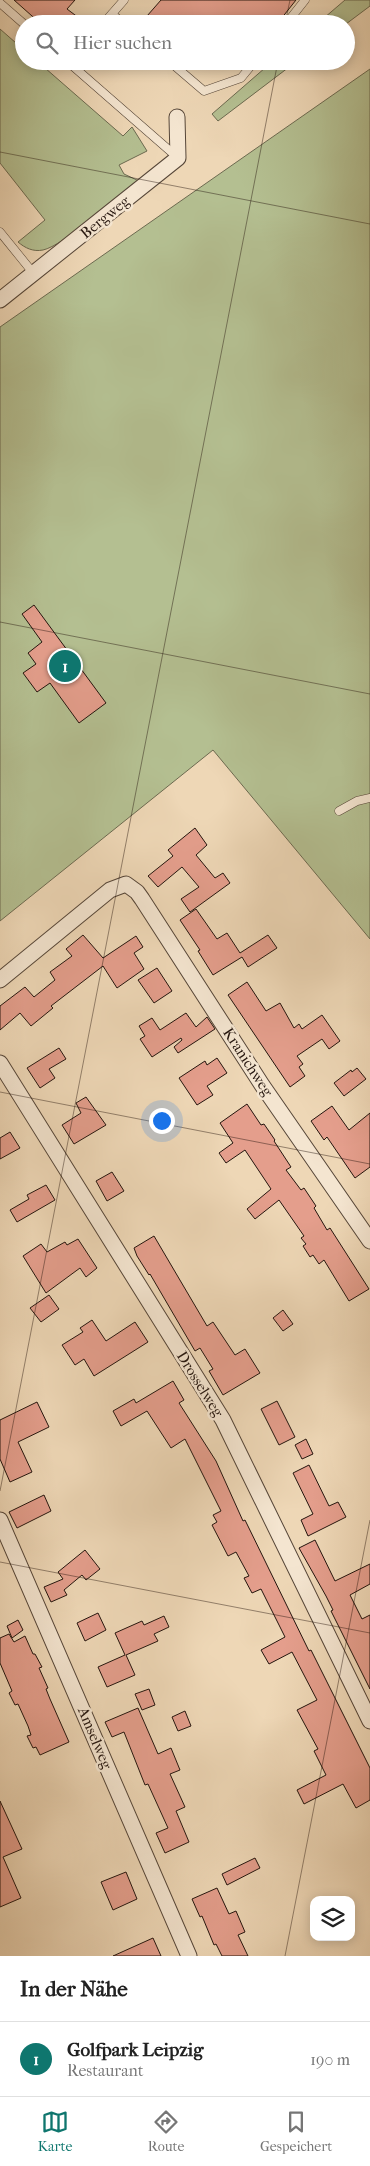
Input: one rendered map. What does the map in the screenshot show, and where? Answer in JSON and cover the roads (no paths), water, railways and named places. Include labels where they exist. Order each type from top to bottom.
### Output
[{"type":"street","points":[[177,117],[178,158]]},
{"type":"street","name":"Bergweg","points":[[0,300],[178,158]]},
{"type":"street","name":"Kranichweg","points":[[0,980],[104,894],[126,884],[137,892],[142,899],[262,1085],[370,1241]]},
{"type":"street","name":"Drosselweg","points":[[0,1064],[223,1420],[370,1721]]},
{"type":"street","name":"Amselweg","points":[[0,1520],[189,1956]]},
{"type":"lane","points":[[112,14],[124,0]]},
{"type":"lane","points":[[293,15],[305,0]]},
{"type":"lane","points":[[0,3],[15,16]]},
{"type":"lane","points":[[77,70],[178,158]]},
{"type":"lane","points":[[180,70],[204,91],[241,78],[248,70]]},
{"type":"lane","points":[[0,232],[34,274]]},
{"type":"lane","points":[[339,811],[357,801],[370,798]]},
{"type":"place","name":"Golfpark Leipzig","points":[[65,666]]}]
